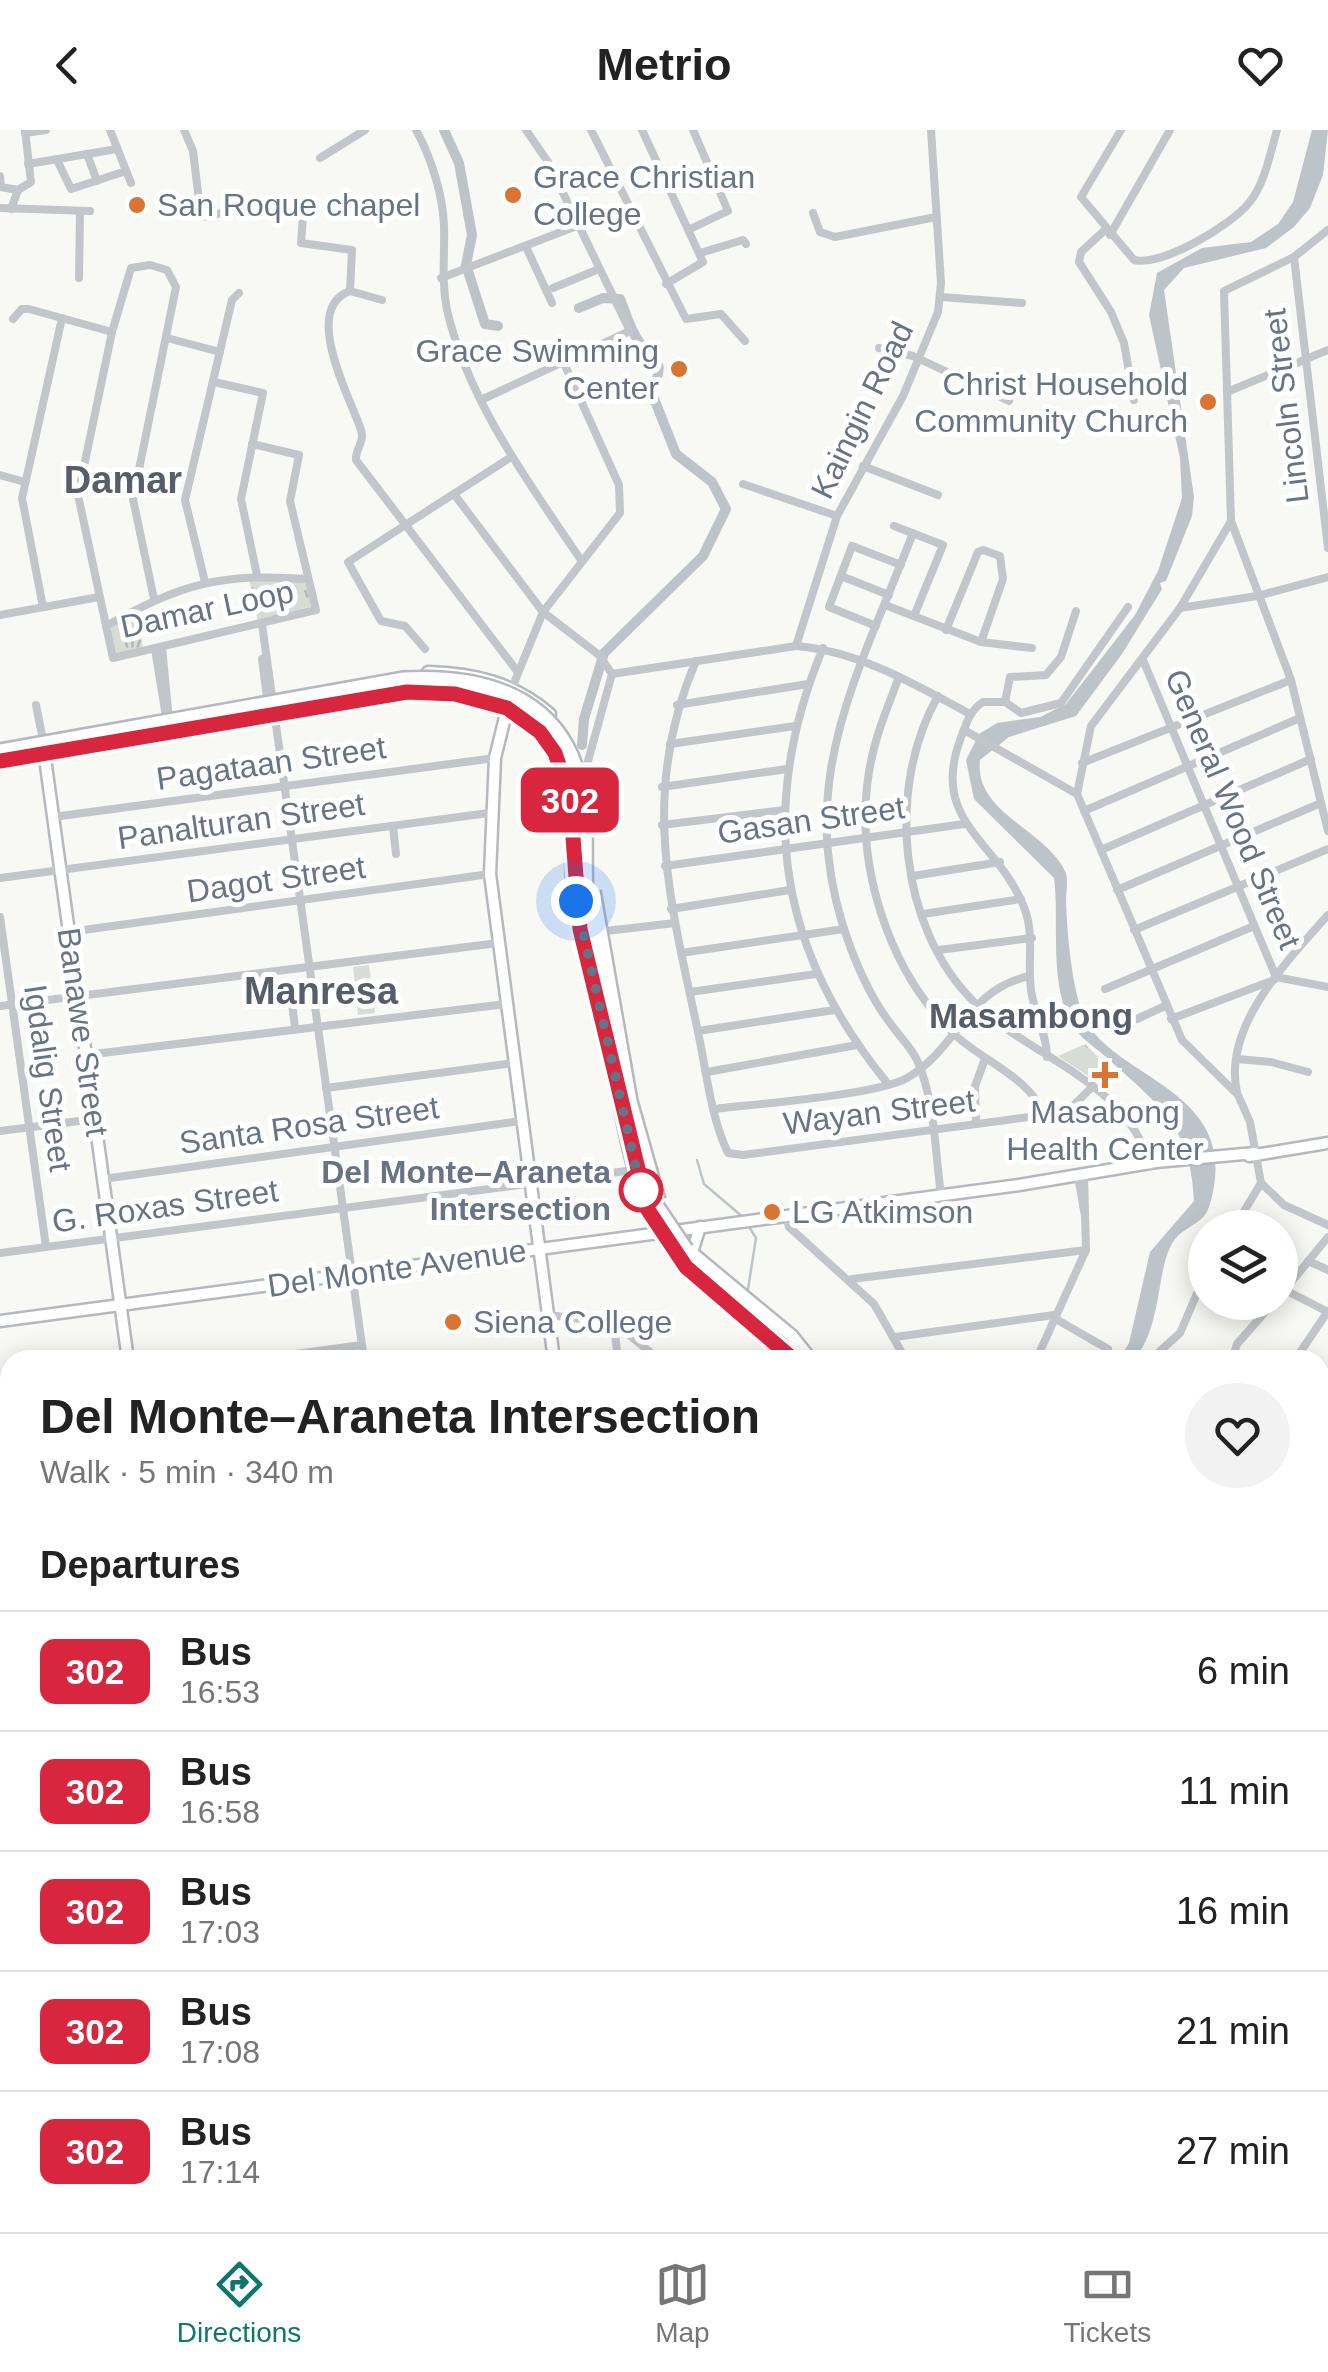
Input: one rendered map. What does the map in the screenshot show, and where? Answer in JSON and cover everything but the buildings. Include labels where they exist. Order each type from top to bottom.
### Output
[{"type":"highway","points":[[0,749],[404,678],[462,678],[522,698],[561,734],[581,784],[591,932],[649,1194],[688,1254]]},
{"type":"highway","points":[[0,762],[385,691],[442,687],[470,692],[524,714],[558,754],[569,797],[572,873],[634,1166],[652,1216],[784,1350]]},
{"type":"highway","points":[[585,848],[611,1004],[646,1163],[670,1230],[688,1254],[792,1336],[804,1350]]},
{"type":"main road","points":[[0,762],[44,747],[168,718],[424,672],[482,676],[512,688],[552,716],[574,748],[582,782],[589,934],[670,1230],[699,1281],[782,1350]]},
{"type":"main road","points":[[512,688],[495,758],[489,813],[490,874],[553,1350]]},
{"type":"main road","points":[[0,749],[44,747],[274,717],[428,691],[507,708],[540,732],[560,763],[570,798],[589,934],[634,1170],[648,1210],[670,1230]]},
{"type":"main road","name":"Banawe Street","points":[[44,747],[127,1350]]},
{"type":"main road","name":"Del Monte Avenue","points":[[0,1321],[1328,1143]]},
{"type":"main road","points":[[688,1254],[700,1227]]},
{"type":"street","points":[[12,209],[18,190],[31,182],[25,132],[46,130]]},
{"type":"street","points":[[110,130],[131,183]]},
{"type":"street","points":[[184,130],[193,151],[201,216],[256,207],[278,216],[303,216],[301,243],[352,250],[350,292]]},
{"type":"street","points":[[320,158],[353,133],[365,130]]},
{"type":"street","points":[[416,130],[433,173],[444,220],[441,278],[448,315],[511,457],[581,560]]},
{"type":"street","points":[[483,400],[630,331],[548,162],[526,130]]},
{"type":"street","points":[[591,130],[686,319],[721,314],[746,342]]},
{"type":"street","points":[[642,130],[700,253],[701,266],[666,284]]},
{"type":"street","points":[[690,229],[728,211],[694,130]]},
{"type":"street","name":"Kaingin Road","points":[[796,646],[837,516],[919,358],[941,297],[932,130]]},
{"type":"street","points":[[1121,130],[1083,192],[1087,205],[1108,232],[1134,260],[1146,263],[1158,261],[1206,235],[1248,204],[1260,184],[1277,130]]},
{"type":"street","points":[[1134,400],[1124,342],[1111,312],[1079,262],[1081,252],[1108,232],[1170,130]]},
{"type":"street","points":[[28,164],[116,149]]},
{"type":"street","points":[[87,154],[97,181]]},
{"type":"street","points":[[57,160],[69,188],[126,171]]},
{"type":"street","points":[[0,176],[2,186],[18,190]]},
{"type":"street","points":[[441,278],[527,249],[630,206]]},
{"type":"street","points":[[0,208],[85,211],[79,278]]},
{"type":"street","points":[[813,213],[820,232],[835,237],[936,217]]},
{"type":"street","points":[[1328,230],[1294,257],[1224,291],[1231,521],[1291,680],[1328,831]]},
{"type":"street","points":[[700,253],[743,240],[746,244]]},
{"type":"street","points":[[527,249],[552,303]]},
{"type":"street","name":"Lincoln Street","points":[[1294,257],[1328,548]]},
{"type":"street","points":[[106,626],[78,494],[127,272],[139,264],[167,270],[176,286],[134,499],[154,600]]},
{"type":"street","points":[[553,288],[599,268]]},
{"type":"street","points":[[350,292],[382,300]]},
{"type":"street","points":[[350,292],[338,301],[329,326],[330,344],[362,432],[356,460],[517,671]]},
{"type":"street","points":[[206,582],[185,500],[232,300],[239,293]]},
{"type":"street","points":[[941,297],[1022,303]]},
{"type":"street","points":[[13,319],[29,309],[112,332]]},
{"type":"street","points":[[44,607],[24,522],[25,482],[62,318]]},
{"type":"street","points":[[167,338],[220,352]]},
{"type":"street","points":[[879,348],[919,358],[1009,401]]},
{"type":"street","points":[[1227,392],[1328,350]]},
{"type":"street","points":[[512,688],[543,612],[581,560],[616,522],[621,494],[562,361]]},
{"type":"street","points":[[214,382],[262,393],[241,499],[257,576]]},
{"type":"street","points":[[252,444],[299,455],[290,501],[308,579]]},
{"type":"street","points":[[425,649],[405,626],[381,622],[348,562],[511,457]]},
{"type":"street","points":[[863,466],[938,495]]},
{"type":"street","points":[[0,475],[25,482]]},
{"type":"street","points":[[742,484],[837,516]]},
{"type":"street","points":[[454,494],[543,612],[600,654],[612,674],[582,782]]},
{"type":"street","points":[[1231,521],[1180,608],[1091,726],[1077,794],[1170,1019],[1182,1040],[1238,1095],[1250,1122],[1261,1183],[1284,1205],[1328,1225]]},
{"type":"street","points":[[894,526],[943,544],[914,616]]},
{"type":"street","points":[[913,533],[862,660],[832,750],[827,842],[844,929],[878,1006],[920,1068],[941,1195]]},
{"type":"street","points":[[876,626],[829,607],[852,546],[901,565]]},
{"type":"street","points":[[946,630],[978,552],[1000,556],[1004,579],[981,642]]},
{"type":"street","name":"Damar Loop","points":[[257,576],[308,579],[316,610],[113,658],[106,626],[154,600],[206,582],[257,576]]},
{"type":"street","points":[[841,576],[946,630],[981,642],[1032,648]]},
{"type":"street","points":[[1180,608],[1257,596],[1328,577]]},
{"type":"street","points":[[0,614],[99,597]]},
{"type":"street","points":[[1048,1057],[1030,976],[1032,938],[1021,899],[1000,862],[964,824],[951,778],[970,714],[983,702],[1005,702],[1021,712],[1060,703],[1128,607]]},
{"type":"street","points":[[1005,702],[1010,676],[1046,675],[1054,667],[1076,610]]},
{"type":"street","points":[[260,625],[363,1350]]},
{"type":"street","points":[[612,674],[796,646],[823,648],[900,677],[970,714]]},
{"type":"street","points":[[159,648],[170,731]]},
{"type":"street","points":[[823,648],[795,726],[787,769],[784,810],[790,890],[816,974],[834,1010],[888,1084]]},
{"type":"street","name":"General Wood Street","points":[[1143,660],[1275,978]]},
{"type":"street","points":[[696,661],[677,705],[662,787],[662,824],[671,909],[715,1109],[888,1084],[920,1068],[954,1034],[976,1004],[1002,982],[1030,976]]},
{"type":"street","points":[[900,677],[872,752],[867,836],[878,899],[892,944],[914,985],[954,1034],[1033,1094],[1044,1115]]},
{"type":"street","points":[[1082,762],[1291,680]]},
{"type":"street","points":[[677,705],[808,684]]},
{"type":"street","points":[[938,696],[910,768],[906,832],[923,914],[939,950],[976,1004],[1093,1086],[1127,1117],[1150,1166]]},
{"type":"street","name":"Banawe Street","points":[[36,705],[44,747]]},
{"type":"street","points":[[1084,812],[1300,718]]},
{"type":"street","points":[[670,744],[795,726]]},
{"type":"street","points":[[964,730],[1077,794]]},
{"type":"street","name":"Pagataan Street","points":[[53,817],[495,758]]},
{"type":"street","points":[[1101,850],[1311,760]]},
{"type":"street","points":[[662,787],[787,769]]},
{"type":"street","points":[[1118,890],[1321,803]]},
{"type":"street","points":[[662,824],[784,810]]},
{"type":"street","name":"Panalturan Street","points":[[0,878],[489,813]]},
{"type":"street","name":"Gasan Street","points":[[664,866],[964,824]]},
{"type":"street","points":[[392,826],[396,854]]},
{"type":"street","points":[[1134,930],[1328,849]]},
{"type":"street","points":[[913,876],[1000,862]]},
{"type":"street","name":"Dagot Street","points":[[69,932],[490,874]]},
{"type":"street","points":[[671,909],[790,890]]},
{"type":"street","points":[[923,914],[1021,899]]},
{"type":"street","points":[[1238,1095],[1237,1059],[1243,1034],[1275,978],[1328,915]]},
{"type":"street","name":"Igdalig Street","points":[[0,917],[46,1247]]},
{"type":"street","points":[[589,934],[674,923]]},
{"type":"street","points":[[1105,988],[1254,926]]},
{"type":"street","points":[[681,952],[844,929]]},
{"type":"street","points":[[939,950],[1032,938]]},
{"type":"street","points":[[0,1006],[498,943]]},
{"type":"street","points":[[690,992],[816,974]]},
{"type":"street","points":[[1170,1019],[1275,978],[1328,987]]},
{"type":"street","points":[[292,1003],[295,1028]]},
{"type":"street","points":[[86,1055],[506,1004]]},
{"type":"street","points":[[1137,1019],[1165,1006]]},
{"type":"street","points":[[698,1031],[834,1010]]},
{"type":"street","points":[[707,1072],[857,1046]]},
{"type":"street","points":[[976,1124],[975,1086],[985,1059]]},
{"type":"street","points":[[1237,1059],[1271,1062],[1308,1072]]},
{"type":"street","points":[[326,1088],[514,1063]]},
{"type":"street","name":"Wayan Street","points":[[715,1109],[725,1148],[738,1156],[1044,1115],[1070,1108],[1093,1086]]},
{"type":"street","points":[[0,1131],[95,1119]]},
{"type":"street","name":"Santa Rosa Street","points":[[104,1179],[521,1121]]},
{"type":"street","name":"G. Roxas Street","points":[[0,1253],[634,1170]]},
{"type":"street","points":[[1040,1350],[1086,1250],[1087,1220],[1081,1176]]},
{"type":"street","points":[[1245,1210],[1261,1183]]},
{"type":"street","points":[[786,1216],[789,1227],[852,1280],[901,1350]]},
{"type":"street","points":[[1298,1273],[1328,1237]]},
{"type":"street","points":[[852,1280],[1086,1250]]},
{"type":"street","points":[[1308,1262],[1328,1270]]},
{"type":"street","points":[[1298,1300],[1328,1312],[1302,1350]]},
{"type":"street","points":[[1161,1350],[1180,1332],[1188,1314]]},
{"type":"street","points":[[548,1315],[614,1323],[648,1350]]},
{"type":"street","points":[[895,1337],[1054,1317],[1108,1349]]},
{"type":"street","points":[[1236,1350],[1259,1320]]},
{"type":"street","points":[[614,1323],[617,1350]]},
{"type":"street","points":[[325,1350],[362,1345]]},
{"type":"green space","points":[[249,578],[306,582],[313,606],[258,622]]},
{"type":"green space","points":[[138,611],[143,647],[114,654],[107,628]]},
{"type":"green space","points":[[369,965],[375,1013],[358,1015],[353,967]]},
{"type":"green space","points":[[1085,1044],[1104,1063],[1091,1078],[1058,1056]]},
{"type":"shaded area","points":[[1312,130],[1328,130],[1323,175],[1310,208],[1294,227],[1266,248],[1184,268],[1164,290],[1194,497],[1192,516],[1166,581],[1160,583],[1162,589],[1122,654],[1076,716],[1009,737],[980,760],[981,778],[988,794],[1055,856],[1065,871],[1071,962],[1086,1021],[1120,1056],[1186,1104],[1203,1124],[1213,1148],[1215,1178],[1207,1210],[1188,1210],[1188,1228],[1175,1239],[1164,1264],[1144,1346],[1141,1350],[1125,1350],[1150,1252],[1194,1201],[1186,1153],[1168,1118],[1082,1037],[1067,1014],[1056,956],[1054,878],[974,799],[966,760],[979,734],[997,723],[1040,717],[1066,704],[1135,615],[1158,571],[1182,498],[1180,458],[1149,315],[1157,273],[1202,248],[1251,242],[1278,224],[1293,202]]},
{"type":"waterway","points":[[444,130],[459,163],[472,235],[466,265],[485,324],[498,326]]},
{"type":"waterway","points":[[579,308],[603,298],[620,299],[634,334],[658,365],[651,391],[676,454],[712,482],[726,509],[703,556],[604,653],[584,719],[582,745]]},
{"type":"waterway","points":[[574,788],[581,859]]},
{"type":"waterway","points":[[621,1083],[649,1191]]},
{"type":"waterway","points":[[697,1160],[704,1184],[744,1218]]},
{"type":"waterway","points":[[748,1225],[756,1238],[748,1289]]},
{"type":"bus line","name":"302","points":[[0,761],[407,692],[455,694],[487,701],[523,718],[540,732],[555,753],[570,798],[580,929],[634,1170],[648,1210],[670,1248],[699,1281],[784,1350]]},
{"type":"place","name":"Grace Christian College","points":[[513,195]]},
{"type":"place","name":"San Roque chapel","points":[[137,205]]},
{"type":"place","name":"Grace Swimming Center","points":[[679,369]]},
{"type":"place","name":"Christ Household Community Church","points":[[1208,402]]},
{"type":"place","name":"Masabong Health Center","points":[[1105,1075]]},
{"type":"place","name":"Del Monte–Araneta Intersection","points":[[641,1190]]},
{"type":"place","name":"LG Atkimson","points":[[772,1212]]},
{"type":"place","name":"Siena College","points":[[453,1322]]},
{"type":"district","name":"Damar","points":[[123,480]]},
{"type":"district","name":"Manresa","points":[[321,991]]},
{"type":"district","name":"Masambong","points":[[1031,1016]]},
{"type":"route","points":[[576,901],[641,1190]]}]
